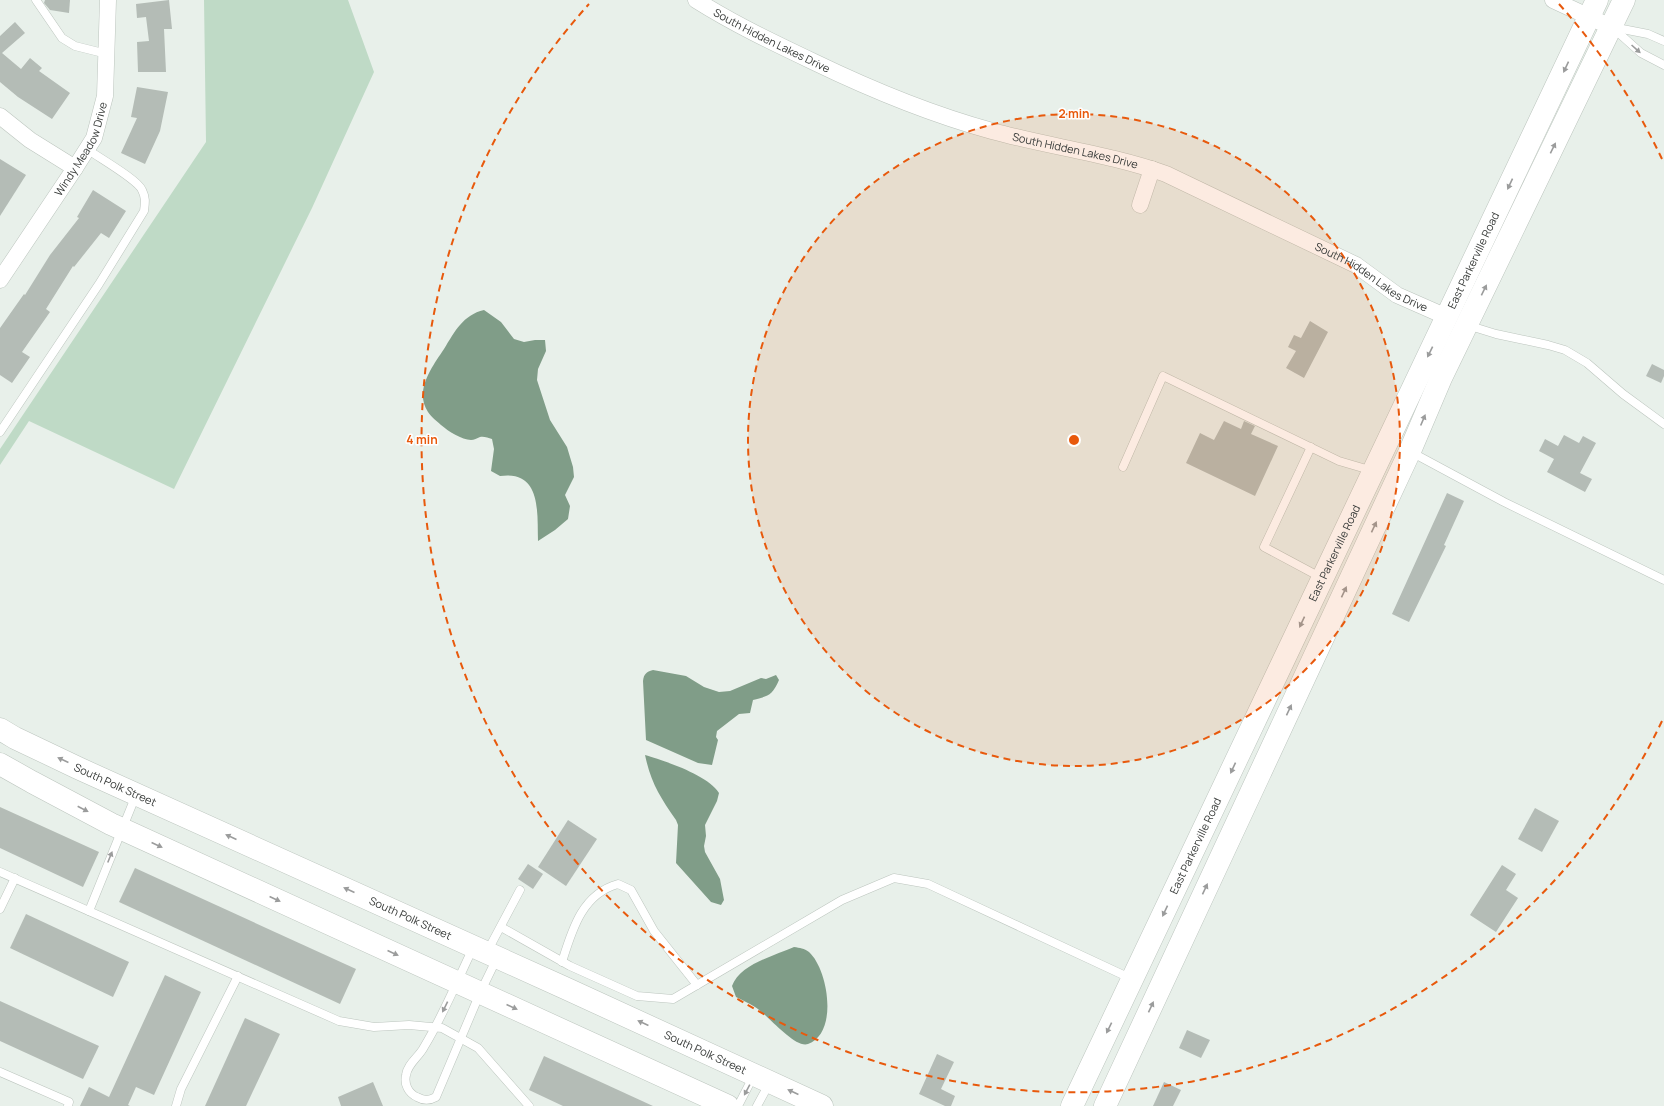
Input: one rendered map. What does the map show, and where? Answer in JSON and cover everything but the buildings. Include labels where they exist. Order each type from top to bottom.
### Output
[{"type":"main road","name":"East Parkerville Road","points":[[1072,1106],[1374,471],[1457,321],[1624,0]]},
{"type":"main road","name":"East Parkerville Road","points":[[1105,1106],[1410,451],[1440,379],[1457,321],[1594,8]]},
{"type":"main road","points":[[1374,471],[1396,481]]},
{"type":"main road","name":"South Polk Street","points":[[0,729],[15,738],[136,794],[822,1106]]},
{"type":"main road","points":[[1249,733],[1272,745]]},
{"type":"main road","points":[[0,764],[122,828],[728,1106]]},
{"type":"street","name":"Windy Meadow Drive","points":[[0,280],[94,138],[105,96],[108,0]]},
{"type":"street","name":"South Hidden Lakes Drive","points":[[696,0],[771,42],[863,86],[928,111],[994,132],[1086,152],[1152,169],[1183,181],[1356,265],[1397,295],[1457,321]]},
{"type":"street","points":[[1553,0],[1594,8],[1611,27]]},
{"type":"street","points":[[2,122],[75,168]]},
{"type":"street","points":[[1140,205],[1152,169]]},
{"type":"lane","points":[[36,0],[62,38],[75,46],[107,54]]},
{"type":"lane","points":[[1611,27],[1648,34],[1664,41]]},
{"type":"lane","points":[[1611,27],[1641,53],[1664,65]]},
{"type":"lane","points":[[0,432],[99,284],[144,211],[146,200],[142,189],[129,178],[87,150]]},
{"type":"lane","points":[[1457,321],[1496,334],[1548,344],[1565,350],[1587,364],[1623,394],[1664,424]]},
{"type":"lane","points":[[1123,467],[1163,376],[1339,461],[1374,471]]},
{"type":"lane","points":[[1311,448],[1264,547],[1323,578]]},
{"type":"lane","points":[[1410,451],[1504,502],[1664,580]]},
{"type":"lane","points":[[89,911],[136,794]]},
{"type":"lane","points":[[0,872],[339,1021],[374,1027],[409,1025],[442,1028],[478,1048],[528,1106]]},
{"type":"lane","points":[[0,909],[15,878]]},
{"type":"lane","points":[[501,927],[562,962],[637,996],[673,999],[842,900],[894,878],[928,884],[1132,980]]},
{"type":"lane","points":[[562,962],[571,932],[584,907],[606,887],[618,884],[631,890],[654,931],[697,985]]},
{"type":"lane","points":[[486,952],[480,993],[462,1038],[436,1097],[430,1100],[422,1100],[412,1095],[406,1086],[406,1075],[410,1064],[424,1048],[457,982],[486,952],[520,890]]},
{"type":"lane","points":[[176,1106],[181,1089],[238,976]]},
{"type":"lane","points":[[0,1072],[69,1102],[68,1106]]},
{"type":"lane","points":[[738,1106],[762,1078]]},
{"type":"lane","points":[[757,1106],[762,1078]]},
{"type":"shaded area","points":[[204,0],[348,0],[374,72],[312,208],[174,489],[29,421],[0,465],[0,449],[206,142]]},
{"type":"shaded area","points":[[484,310],[501,322],[514,339],[524,342],[545,340],[546,351],[538,369],[537,380],[550,420],[567,447],[573,467],[574,477],[565,495],[570,506],[568,519],[538,541],[537,507],[530,487],[524,480],[514,476],[500,476],[491,471],[494,449],[492,439],[482,437],[467,440],[455,435],[432,417],[424,404],[423,396],[426,379],[434,363],[460,325],[470,316]]},
{"type":"shaded area","points":[[653,670],[686,676],[704,687],[719,692],[730,691],[761,678],[766,679],[776,675],[779,680],[772,692],[753,700],[750,713],[739,714],[717,731],[716,737],[718,740],[712,765],[698,763],[646,740],[643,681],[646,674]]},
{"type":"shaded area","points":[[645,755],[674,765],[706,780],[719,793],[717,801],[705,825],[706,836],[704,846],[705,852],[720,879],[724,900],[721,905],[711,902],[676,863],[678,825],[657,789],[650,774]]},
{"type":"shaded area","points":[[794,947],[804,949],[816,960],[825,986],[827,1015],[824,1027],[818,1038],[808,1044],[802,1044],[796,1041],[760,1011],[736,997],[732,986],[736,978],[750,966]]}]
